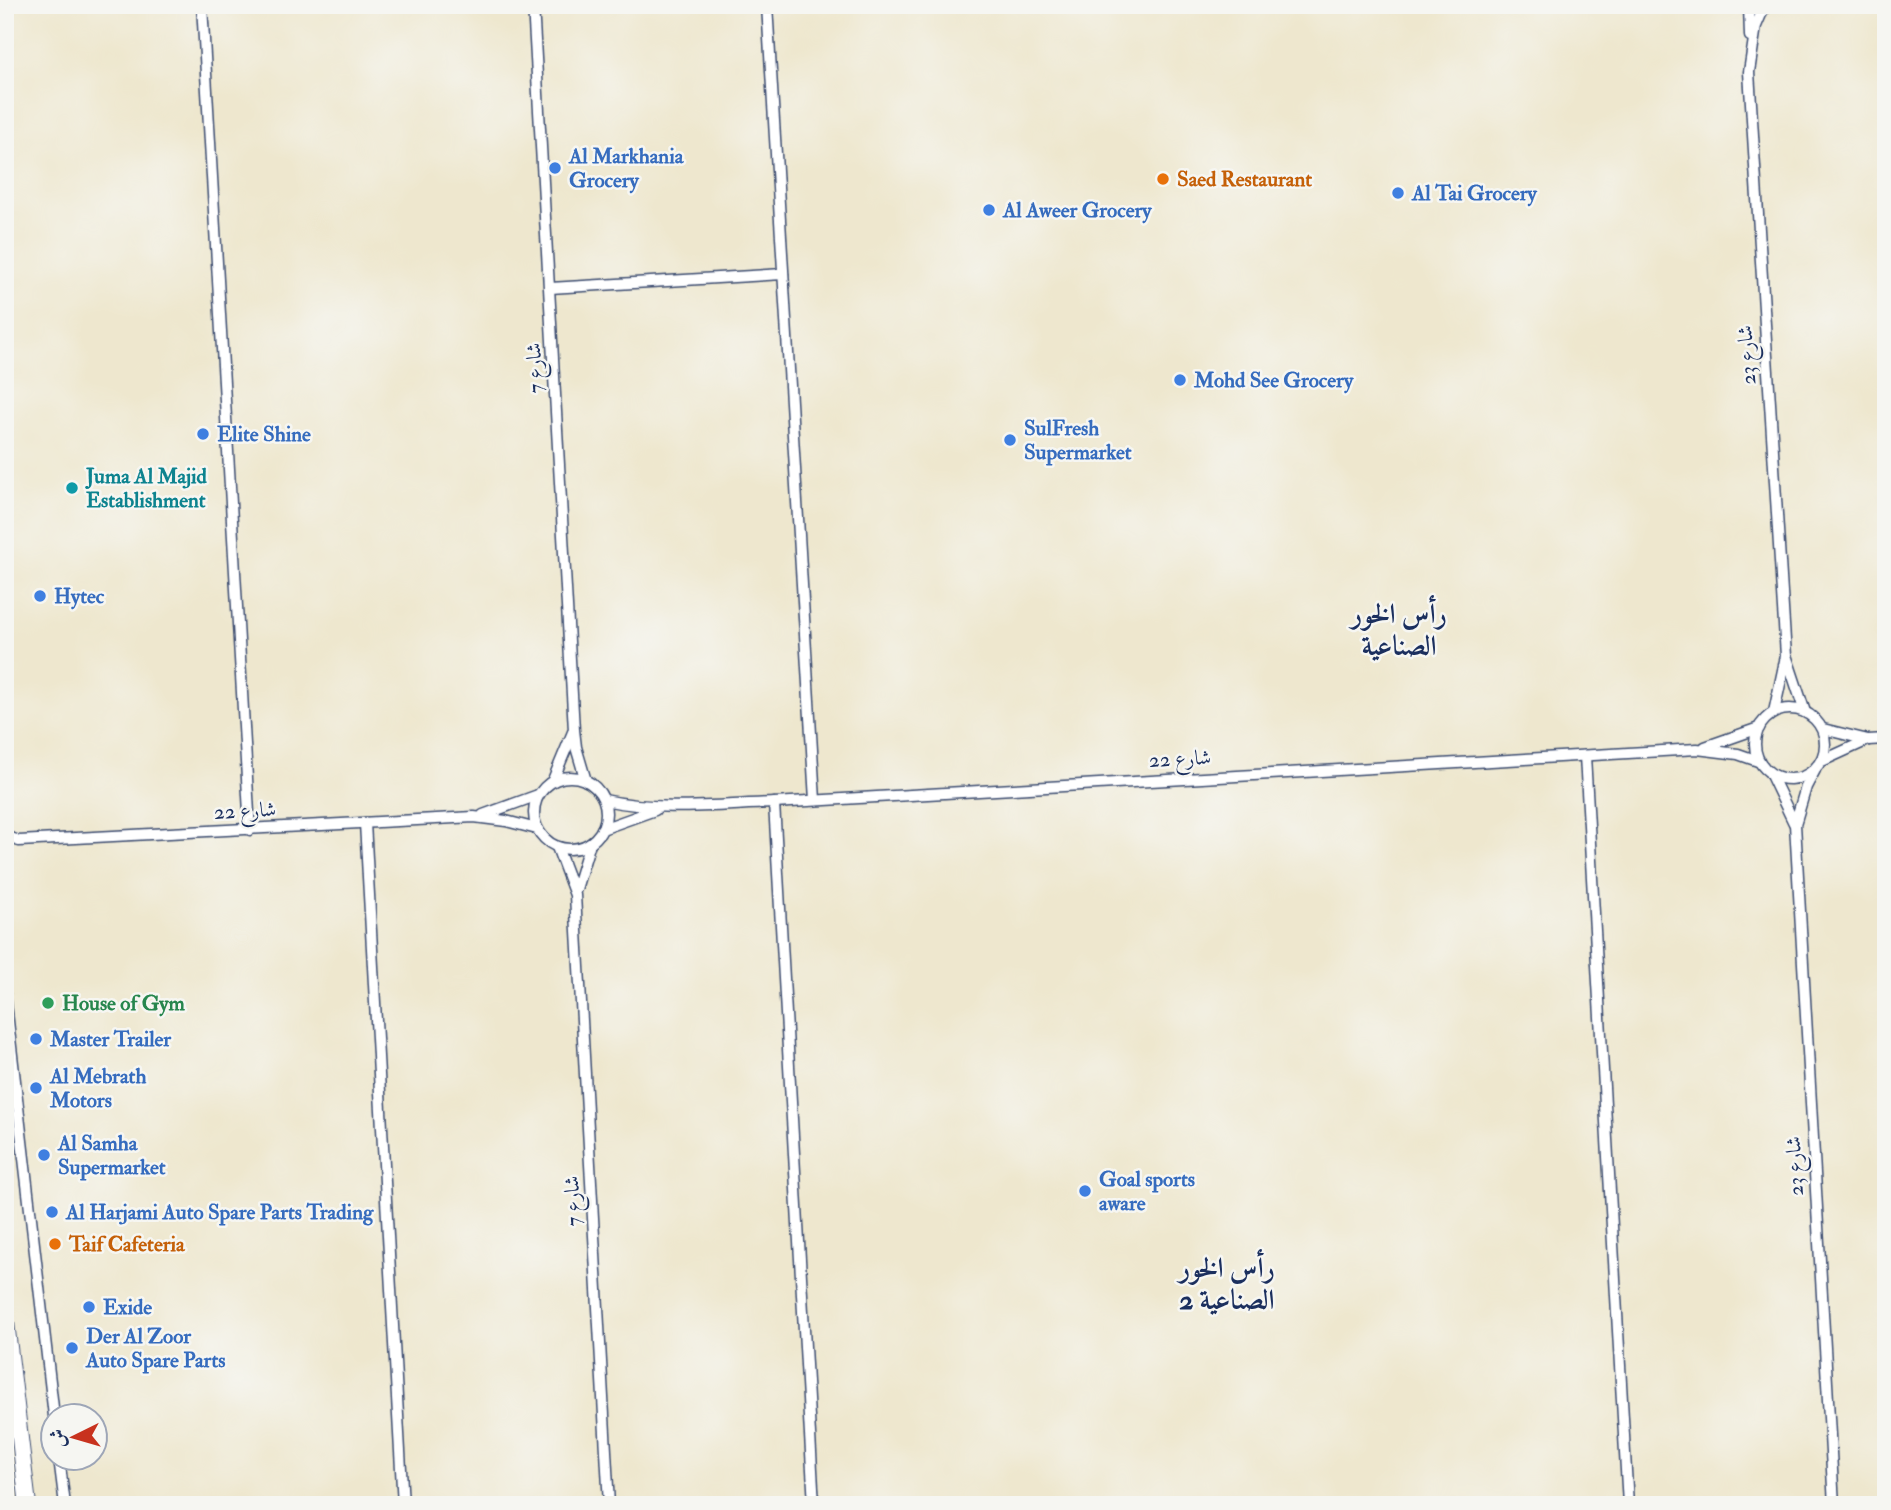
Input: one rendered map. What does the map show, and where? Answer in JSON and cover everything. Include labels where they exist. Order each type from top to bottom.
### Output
[{"type":"highway","points":[[5,1314],[28,1505]]},
{"type":"street","points":[[202,5],[250,830]]},
{"type":"street","name":"شارع 7","points":[[533,5],[574,730],[586,781]]},
{"type":"street","points":[[767,5],[815,800]]},
{"type":"street","name":"شارع 23","points":[[1749,5],[1754,52]]},
{"type":"street","name":"شارع 23","points":[[1765,5],[1756,26],[1749,72],[1786,656],[1805,712]]},
{"type":"street","points":[[550,288],[783,274]]},
{"type":"street","name":"شارع 23","points":[[1774,712],[1786,656]]},
{"type":"street","points":[[1819,766],[1825,751],[1823,729],[1805,712],[1784,709],[1774,712],[1759,728],[1755,738],[1758,761],[1771,775],[1786,780],[1802,778],[1868,740]]},
{"type":"street","name":"شارع 22","points":[[1697,749],[1759,728]]},
{"type":"street","points":[[1823,729],[1868,740],[1886,739]]},
{"type":"street","points":[[554,780],[576,777],[586,781],[597,789],[604,800],[606,810],[602,829],[590,843],[568,849],[557,847],[549,843],[537,829],[534,818],[538,795],[554,780],[574,730]]},
{"type":"street","name":"شارع 22","points":[[604,800],[664,807],[774,803],[1697,749],[1738,754],[1758,761]]},
{"type":"street","points":[[1585,756],[1628,1505]]},
{"type":"street","name":"شارع 23","points":[[1819,766],[1803,796],[1795,824],[1834,1505]]},
{"type":"street","name":"شارع 23","points":[[1771,775],[1795,824]]},
{"type":"street","name":"شارع 22","points":[[474,817],[507,808],[538,795]]},
{"type":"street","points":[[774,803],[814,1505]]},
{"type":"street","name":"شارع 22","points":[[602,829],[664,807]]},
{"type":"street","name":"شارع 22","points":[[5,836],[19,841],[474,817],[537,829]]},
{"type":"street","points":[[365,823],[403,1505]]},
{"type":"street","name":"شارع 22","points":[[5,849],[19,841]]},
{"type":"street","name":"شارع 7","points":[[590,843],[578,877],[575,895],[609,1505]]},
{"type":"street","name":"شارع 7","points":[[557,847],[575,895]]},
{"type":"street","points":[[5,995],[52,1402]]},
{"type":"street","points":[[61,1472],[65,1505]]},
{"type":"place","name":"Al Markhania Grocery","points":[[555,168]]},
{"type":"place","name":"Saed Restaurant","points":[[1163,179]]},
{"type":"place","name":"Al Tai Grocery","points":[[1398,193]]},
{"type":"place","name":"Al Aweer Grocery","points":[[989,210]]},
{"type":"place","name":"Mohd See Grocery","points":[[1180,380]]},
{"type":"place","name":"Elite Shine","points":[[203,434]]},
{"type":"place","name":"SulFresh Supermarket","points":[[1010,440]]},
{"type":"place","name":"Juma Al Majid Establishment","points":[[72,488]]},
{"type":"place","name":"Hytec","points":[[40,596]]},
{"type":"place","name":"House of Gym","points":[[48,1003]]},
{"type":"place","name":"Master Trailer","points":[[36,1039]]},
{"type":"place","name":"Al Mebrath Motors","points":[[36,1088]]},
{"type":"place","name":"Al Samha Supermarket","points":[[44,1155]]},
{"type":"place","name":"Goal sports aware","points":[[1085,1191]]},
{"type":"place","name":"Al Harjami Auto Spare Parts Trading","points":[[52,1212]]},
{"type":"place","name":"Taif Cafeteria","points":[[55,1244]]},
{"type":"place","name":"Exide","points":[[89,1307]]},
{"type":"place","name":"Der Al Zoor Auto Spare Parts","points":[[72,1348]]},
{"type":"district","name":"رأس الخور الصناعية","points":[[1399,630]]},
{"type":"district","name":"رأس الخور الصناعية 2","points":[[1227,1284]]}]
